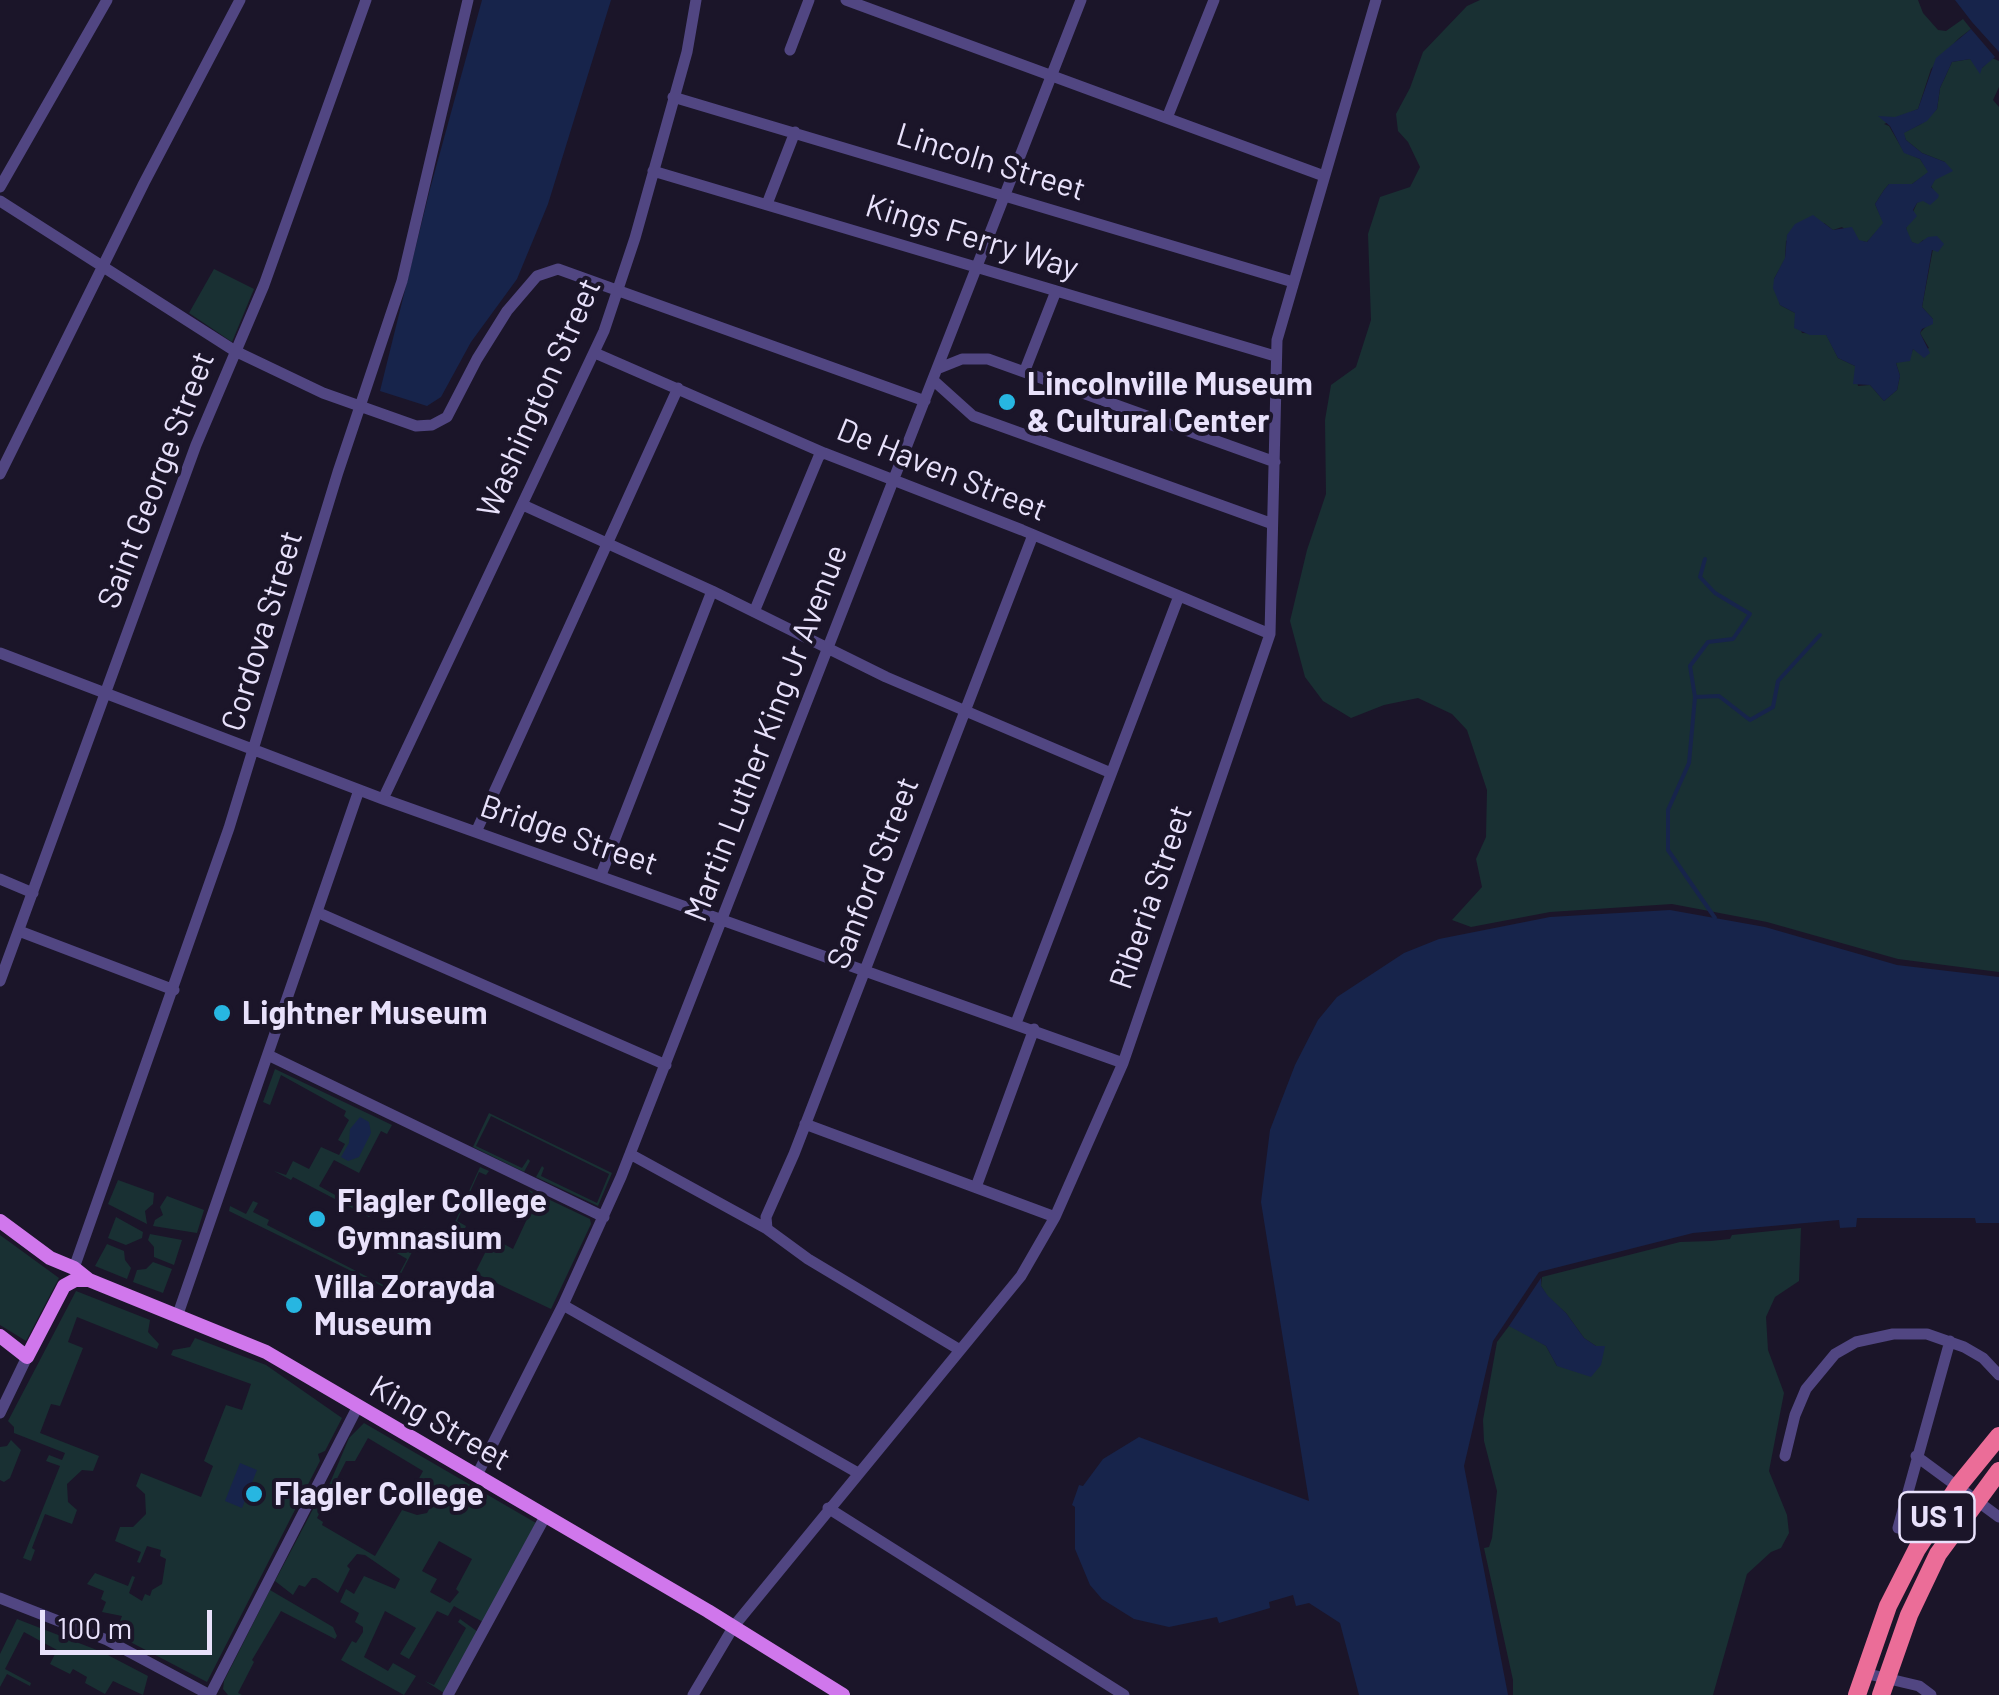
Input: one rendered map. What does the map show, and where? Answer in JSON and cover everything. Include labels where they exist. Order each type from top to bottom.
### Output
[{"type":"highway","name":"US 1","points":[[1858,1695],[1901,1578],[1958,1485],[1999,1436]]},
{"type":"highway","name":"US 1","points":[[1884,1687],[1909,1615],[1938,1554],[1999,1470]]},
{"type":"main road","name":"King Street","points":[[0,1220],[50,1258],[74,1268],[89,1280],[256,1348],[734,1626],[843,1695]]},
{"type":"main road","points":[[0,1336],[27,1356],[64,1286],[63,1275],[50,1258]]},
{"type":"main road","points":[[64,1286],[75,1280],[89,1280]]},
{"type":"street","points":[[0,187],[108,0]]},
{"type":"street","points":[[0,474],[240,0]]},
{"type":"street","name":"Saint George Street","points":[[0,981],[196,445],[264,286],[366,0]]},
{"type":"street","name":"Cordova Street","points":[[74,1268],[255,750],[359,407],[402,282],[468,0]]},
{"type":"street","name":"Washington Street","points":[[383,799],[595,352],[653,171],[696,0]]},
{"type":"street","points":[[790,50],[808,0]]},
{"type":"street","points":[[846,0],[1324,176]]},
{"type":"street","name":"Martin Luther King Jr Avenue","points":[[478,1476],[563,1305],[630,1154],[1080,0]]},
{"type":"street","points":[[1167,118],[1214,0]]},
{"type":"street","name":"Riberia Street","points":[[694,1695],[734,1626],[1021,1276],[1056,1217],[1123,1063],[1270,634],[1275,356],[1376,0]]},
{"type":"street","name":"Lincoln Street","points":[[672,97],[1294,282]]},
{"type":"street","points":[[768,204],[795,132]]},
{"type":"street","name":"Kings Ferry Way","points":[[653,171],[1275,356]]},
{"type":"street","points":[[0,201],[235,350],[359,407],[408,424],[426,426],[447,417],[491,334],[525,289],[544,272],[566,270],[925,400]]},
{"type":"street","points":[[1025,370],[1056,291]]},
{"type":"street","name":"De Haven Street","points":[[595,352],[824,453],[1270,634]]},
{"type":"street","points":[[1270,523],[973,416],[935,374],[975,358],[1025,370],[1275,462]]},
{"type":"street","points":[[476,832],[678,388]]},
{"type":"street","points":[[754,612],[819,456],[824,453]]},
{"type":"street","points":[[523,505],[965,712],[1111,774]]},
{"type":"street","name":"Sanford Street","points":[[766,1229],[766,1216],[1032,535]]},
{"type":"street","points":[[601,875],[712,591]]},
{"type":"street","points":[[1016,1023],[1179,596]]},
{"type":"street","name":"Bridge Street","points":[[0,653],[383,799],[1123,1063]]},
{"type":"street","points":[[178,1314],[359,790]]},
{"type":"street","points":[[0,879],[33,893]]},
{"type":"street","points":[[318,913],[666,1065]]},
{"type":"street","points":[[20,930],[174,990]]},
{"type":"street","points":[[976,1187],[1034,1029]]},
{"type":"street","points":[[268,1055],[604,1217]]},
{"type":"street","points":[[805,1124],[1056,1217]]},
{"type":"street","points":[[630,1154],[766,1229],[808,1259],[960,1350]]},
{"type":"street","points":[[563,1305],[858,1472]]},
{"type":"street","points":[[1785,1456],[1795,1414],[1806,1389],[1835,1354],[1856,1342],[1893,1334],[1927,1334],[1983,1358],[1999,1375]]},
{"type":"street","points":[[1898,1528],[1950,1341]]},
{"type":"street","points":[[0,1413],[27,1356]]},
{"type":"street","points":[[0,1598],[107,1640],[210,1695],[357,1408]]},
{"type":"street","points":[[1916,1456],[1999,1517]]},
{"type":"street","points":[[828,1508],[1124,1695]]},
{"type":"street","points":[[448,1695],[546,1515]]},
{"type":"street","points":[[1864,1673],[1884,1687],[1919,1686],[1931,1695]]},
{"type":"green space","points":[[1480,0],[1918,0],[1923,13],[1938,30],[1946,31],[1963,19],[1971,29],[1931,69],[1918,109],[1884,124],[1904,152],[1920,159],[1929,172],[1912,184],[1889,184],[1875,204],[1884,223],[1867,242],[1858,241],[1842,227],[1833,230],[1824,223],[1786,241],[1785,259],[1774,279],[1780,305],[1795,313],[1802,333],[1826,334],[1838,358],[1855,366],[1858,386],[1870,385],[1884,401],[1897,390],[1900,376],[1896,363],[1913,349],[1919,353],[1929,348],[1920,333],[1933,319],[1922,307],[1933,249],[1923,240],[1918,245],[1908,240],[1906,228],[1917,203],[1934,191],[1931,186],[1945,162],[1922,153],[1903,133],[1921,124],[1937,109],[1940,88],[1952,62],[1970,59],[1982,68],[1992,58],[1999,61],[1999,87],[1993,100],[1999,107],[1999,972],[1898,959],[1767,922],[1672,904],[1550,912],[1471,927],[1452,920],[1482,887],[1476,859],[1486,837],[1487,790],[1467,730],[1452,714],[1418,698],[1384,705],[1351,718],[1323,701],[1305,677],[1290,621],[1307,550],[1326,494],[1325,420],[1331,385],[1356,367],[1371,320],[1368,234],[1380,197],[1410,187],[1420,167],[1398,131],[1396,114],[1423,52],[1467,6]]},
{"type":"green space","points":[[214,269],[254,289],[232,342],[189,313]]},
{"type":"green space","points":[[275,1069],[392,1125],[387,1134],[381,1131],[359,1173],[334,1160],[319,1186],[369,1217],[274,1171],[286,1175],[293,1161],[309,1169],[321,1147],[339,1155],[345,1144],[338,1140],[349,1120],[344,1116],[346,1111],[281,1075],[270,1105],[263,1102]]},
{"type":"green space","points":[[489,1113],[612,1173],[598,1206],[536,1177],[542,1166],[541,1176],[597,1203],[609,1174],[491,1116],[476,1146],[522,1168],[528,1159],[524,1172],[473,1147]]},
{"type":"green space","points":[[480,1167],[489,1171],[486,1175],[479,1172],[457,1221],[466,1226],[462,1235],[469,1241],[491,1251],[502,1243],[513,1249],[534,1204],[525,1199],[529,1190],[590,1219],[551,1309],[475,1273],[486,1251],[450,1233]]},
{"type":"green space","points":[[118,1180],[154,1193],[153,1204],[145,1211],[147,1224],[108,1204]]},
{"type":"green space","points":[[167,1196],[204,1210],[197,1233],[153,1226],[163,1215],[160,1207]]},
{"type":"green space","points":[[253,1201],[258,1203],[253,1212],[269,1220],[267,1225],[391,1289],[407,1259],[395,1252],[398,1247],[410,1253],[427,1223],[392,1291],[229,1211],[230,1206],[246,1214]]},
{"type":"green space","points":[[116,1217],[143,1232],[142,1238],[126,1245],[108,1238]]},
{"type":"green space","points":[[1801,1228],[1799,1281],[1775,1297],[1766,1317],[1768,1350],[1784,1393],[1769,1471],[1787,1515],[1789,1533],[1781,1548],[1747,1574],[1713,1695],[1513,1695],[1484,1548],[1489,1547],[1492,1538],[1497,1491],[1484,1441],[1483,1420],[1497,1342],[1509,1326],[1518,1328],[1546,1346],[1557,1366],[1596,1346],[1548,1297],[1541,1286],[1542,1277],[1680,1242]]},
{"type":"green space","points":[[150,1234],[182,1240],[174,1265],[154,1257]]},
{"type":"green space","points":[[0,1235],[59,1278],[26,1341],[0,1325]]},
{"type":"green space","points":[[107,1244],[124,1251],[131,1268],[127,1279],[95,1266]]},
{"type":"green space","points":[[153,1262],[172,1269],[163,1293],[133,1282],[137,1270],[146,1269]]},
{"type":"green space","points":[[76,1291],[150,1320],[148,1332],[159,1344],[157,1349],[77,1317],[68,1342],[83,1348],[60,1406],[51,1404],[40,1433],[99,1456],[93,1471],[82,1470],[67,1484],[68,1502],[77,1510],[72,1524],[45,1514],[31,1561],[23,1558],[60,1466],[46,1461],[49,1455],[62,1460],[65,1453],[14,1433],[8,1421]]},
{"type":"green space","points":[[195,1338],[266,1365],[342,1418],[325,1451],[318,1454],[320,1461],[207,1682],[115,1634],[122,1616],[102,1612],[106,1602],[101,1599],[104,1591],[87,1584],[95,1573],[128,1586],[132,1576],[135,1577],[129,1593],[142,1601],[145,1594],[150,1596],[162,1584],[166,1559],[160,1556],[161,1550],[147,1546],[140,1563],[137,1562],[141,1552],[115,1541],[120,1527],[133,1527],[146,1514],[145,1494],[136,1486],[141,1473],[201,1497],[213,1466],[204,1461],[226,1405],[242,1410],[251,1384],[171,1355],[173,1350],[190,1347]]},
{"type":"green space","points":[[364,1423],[536,1523],[483,1622],[454,1606],[448,1616],[437,1611],[409,1659],[400,1654],[416,1628],[385,1611],[364,1657],[388,1671],[393,1663],[416,1676],[404,1695],[341,1660],[352,1641],[356,1643],[363,1632],[363,1627],[355,1622],[359,1613],[340,1602],[346,1589],[354,1594],[364,1576],[395,1589],[400,1579],[365,1555],[357,1554],[347,1566],[350,1569],[338,1593],[316,1578],[305,1587],[299,1585],[293,1595],[275,1581],[330,1483],[349,1438]],"holes":[[[368,1438],[423,1471],[416,1484],[426,1490],[432,1504],[427,1513],[417,1515],[402,1510],[375,1556],[322,1525],[317,1518],[346,1461],[355,1461]],[[439,1541],[472,1559],[456,1589],[459,1592],[450,1603],[430,1592],[437,1579],[422,1571]]]},
{"type":"green space","points":[[11,1440],[21,1450],[10,1478],[4,1482],[0,1480],[0,1447]]},
{"type":"green space","points":[[270,1590],[333,1627],[337,1636],[335,1639],[281,1611],[252,1660],[238,1693],[242,1695],[228,1695],[223,1689],[224,1681]]},
{"type":"green space","points":[[17,1619],[102,1652],[148,1676],[143,1695],[113,1681],[105,1694],[85,1683],[87,1677],[73,1669],[70,1674],[50,1664],[57,1650],[24,1632],[5,1669],[31,1683],[30,1686],[7,1674],[0,1687],[0,1654]]},
{"type":"green space","points":[[460,1619],[478,1632],[444,1693],[425,1681],[434,1685],[466,1628],[458,1622]]},
{"type":"water","points":[[482,0],[611,0],[548,204],[517,279],[471,342],[441,397],[427,406],[380,391]]},
{"type":"water","points":[[1955,0],[1999,0],[1999,52],[1972,22]]},
{"type":"water","points":[[1971,29],[1995,57],[1980,74],[1970,59],[1952,62],[1940,88],[1937,109],[1927,121],[1904,133],[1906,140],[1922,153],[1945,162],[1953,171],[1935,180],[1931,187],[1938,198],[1930,205],[1917,203],[1913,210],[1917,216],[1906,228],[1912,242],[1918,244],[1937,236],[1944,244],[1938,252],[1932,250],[1922,307],[1933,319],[1933,324],[1920,333],[1930,353],[1924,358],[1913,349],[1910,361],[1896,363],[1900,376],[1897,390],[1884,401],[1870,385],[1853,384],[1855,366],[1838,358],[1826,335],[1810,335],[1794,328],[1795,313],[1780,305],[1774,279],[1785,258],[1787,235],[1795,224],[1813,215],[1833,230],[1852,227],[1859,240],[1867,242],[1883,223],[1875,204],[1889,184],[1912,184],[1928,172],[1920,159],[1904,153],[1890,126],[1878,116],[1895,117],[1918,109],[1936,58]]},
{"type":"water","points":[[1670,910],[1765,927],[1897,965],[1999,977],[1999,1223],[1976,1223],[1975,1218],[1857,1218],[1856,1227],[1840,1228],[1839,1220],[1693,1233],[1539,1272],[1493,1341],[1464,1466],[1508,1695],[1359,1695],[1340,1623],[1309,1603],[1296,1606],[1293,1595],[1269,1602],[1270,1608],[1219,1623],[1217,1617],[1169,1627],[1134,1619],[1102,1599],[1090,1585],[1075,1549],[1072,1505],[1079,1485],[1083,1486],[1103,1459],[1139,1437],[1309,1501],[1261,1202],[1270,1130],[1295,1065],[1318,1020],[1337,997],[1404,953],[1439,939],[1550,917]]},
{"type":"water","points":[[360,1117],[369,1122],[371,1133],[359,1157],[348,1161],[341,1157],[349,1143],[350,1129]]},
{"type":"water","points":[[1541,1278],[1548,1296],[1584,1338],[1596,1346],[1605,1346],[1601,1365],[1591,1377],[1557,1366],[1546,1346],[1509,1326]]},
{"type":"water","points":[[240,1463],[257,1470],[242,1508],[225,1501]]},
{"type":"waterway","points":[[1695,697],[1690,666],[1708,642],[1733,639],[1750,614],[1715,593],[1700,577],[1705,559]]},
{"type":"waterway","points":[[1715,918],[1668,850],[1668,810],[1689,763],[1695,697],[1719,696],[1750,720],[1773,707],[1778,681],[1820,635]]},
{"type":"place","name":"Lincolnville Museum & Cultural Center","points":[[1007,402]]},
{"type":"place","name":"Lightner Museum","points":[[222,1013]]},
{"type":"place","name":"Flagler College Gymnasium","points":[[317,1219]]},
{"type":"place","name":"Villa Zorayda Museum","points":[[294,1305]]},
{"type":"place","name":"Flagler College","points":[[254,1494]]}]
